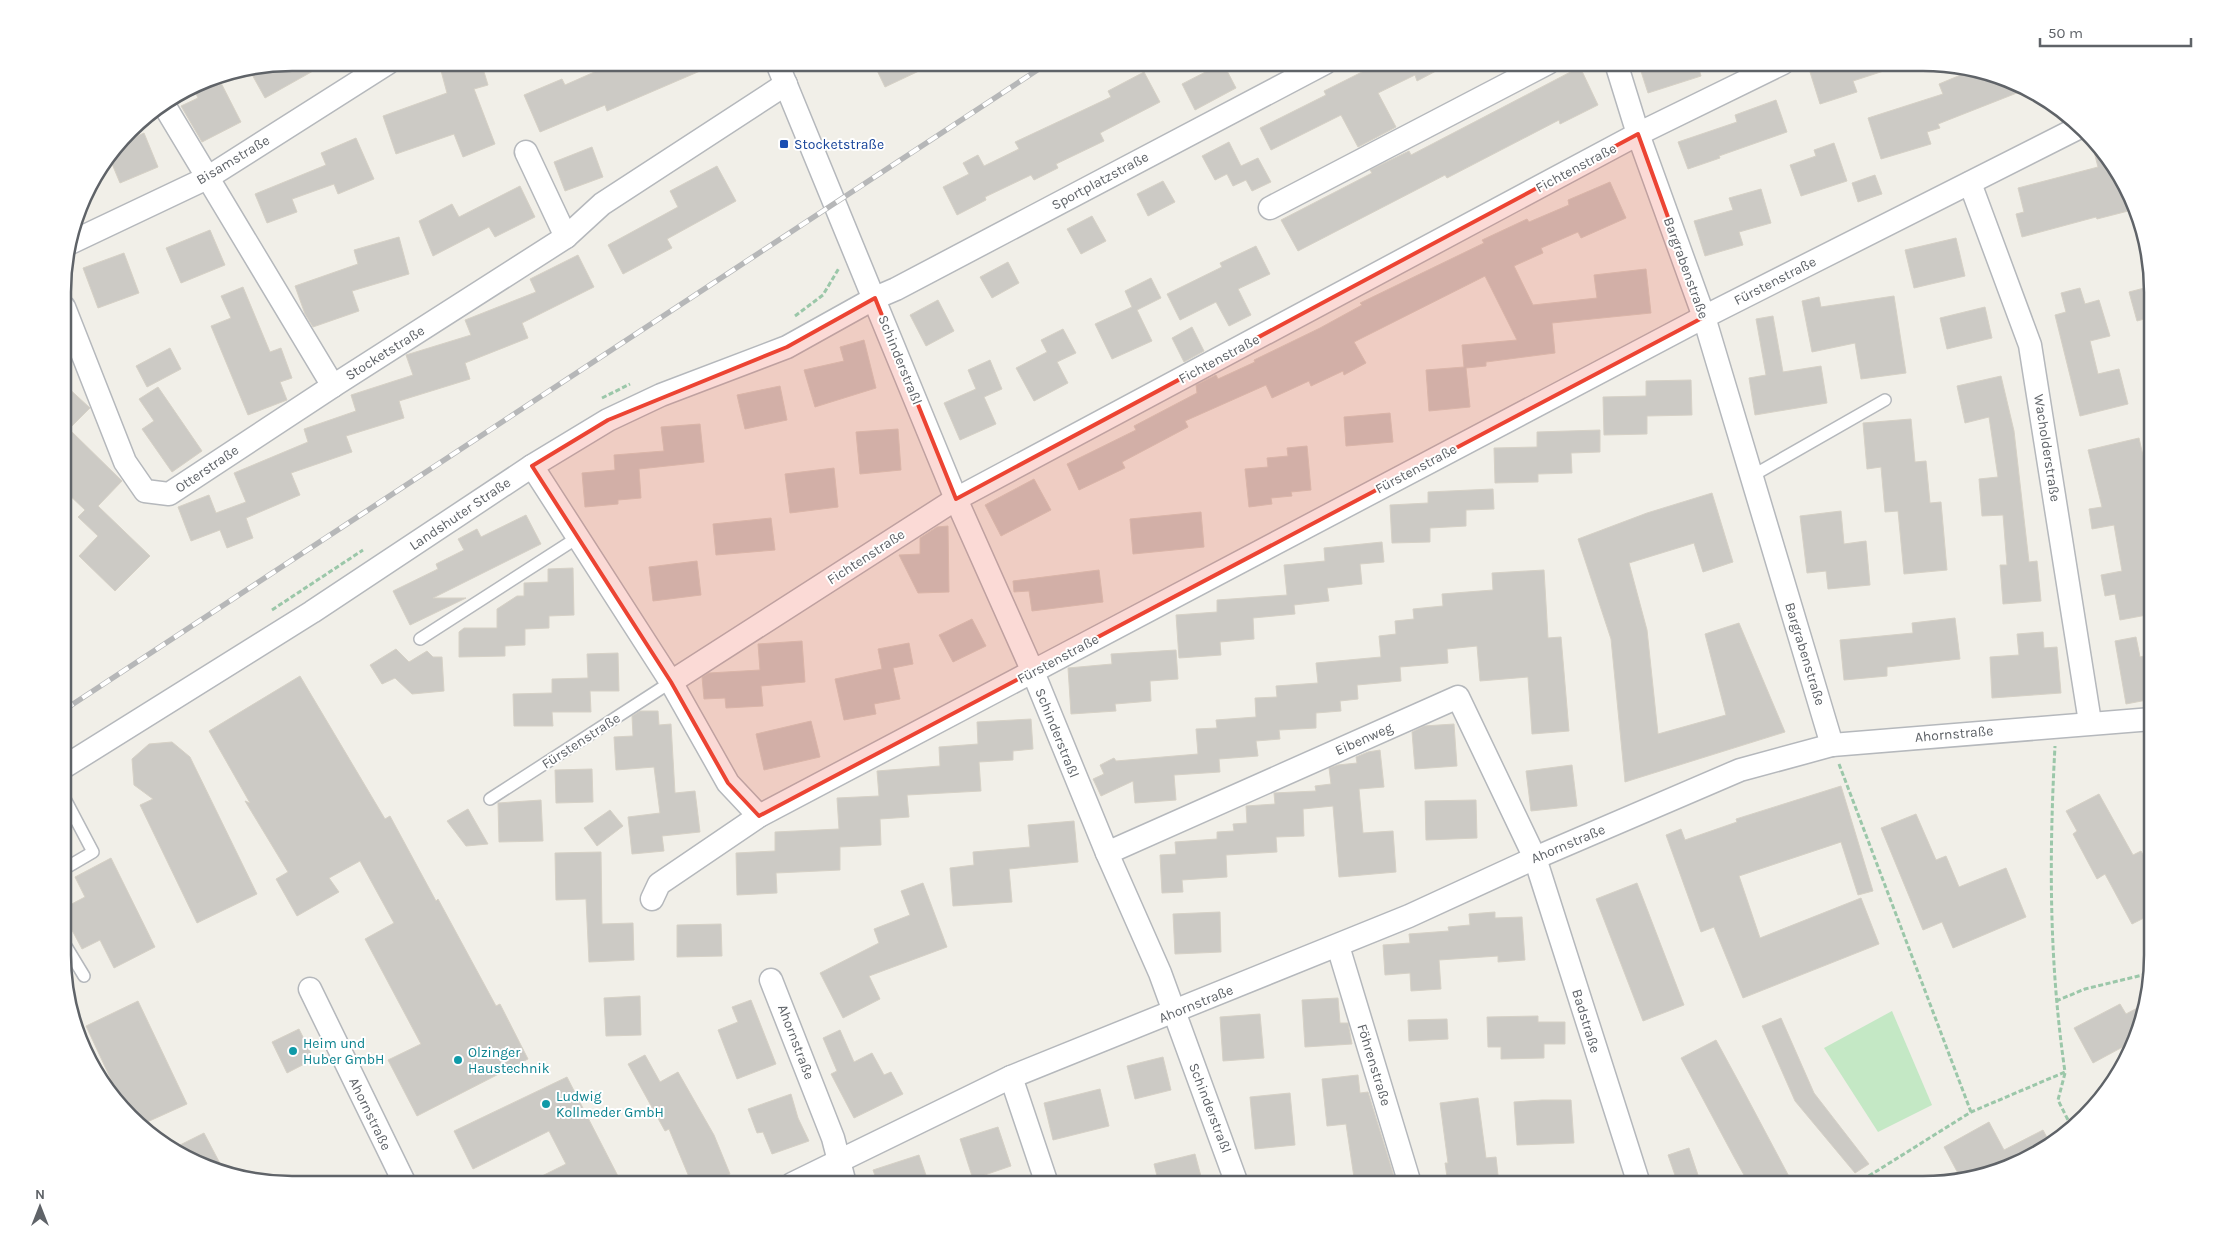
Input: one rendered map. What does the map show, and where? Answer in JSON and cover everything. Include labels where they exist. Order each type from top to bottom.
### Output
[{"type":"street","name":"Bisamstraße","points":[[78,239],[207,178],[374,71]]},
{"type":"street","points":[[781,71],[786,84]]},
{"type":"street","name":"Sportplatzstraße","points":[[875,298],[896,289],[1308,71]]},
{"type":"street","points":[[1270,208],[1531,71]]},
{"type":"street","name":"Bargrabenstraße","points":[[1619,71],[1638,134],[1704,317],[1832,745]]},
{"type":"street","name":"Fichtenstraße","points":[[671,682],[956,500],[1638,134],[1765,71]]},
{"type":"street","name":"Stocketstraße","points":[[167,110],[333,386],[566,238],[602,204],[786,84]]},
{"type":"street","name":"Schinderstraßl","points":[[786,84],[956,500],[1033,672],[1107,853],[1160,973],[1234,1176]]},
{"type":"street","name":"Fürstenstraße","points":[[652,899],[659,884],[759,816],[1704,317],[2073,131]]},
{"type":"street","points":[[526,152],[566,238]]},
{"type":"street","name":"Wacholderstraße","points":[[1970,183],[2030,345],[2090,722]]},
{"type":"street","name":"Landshuter Straße","points":[[71,763],[312,612],[532,466],[608,420],[661,395],[787,347],[875,298]]},
{"type":"street","name":"Otterstraße","points":[[71,325],[125,462],[145,491],[169,494],[333,386]]},
{"type":"street","points":[[532,466],[671,682],[728,783],[759,816]]},
{"type":"street","name":"Eibenweg","points":[[1107,853],[1458,697],[1535,858]]},
{"type":"street","name":"Ahornstraße","points":[[809,1176],[1011,1077],[1338,946],[1409,916],[1535,858],[1740,770],[1832,745],[2144,719]]},
{"type":"street","name":"Badstraße","points":[[1535,858],[1636,1176]]},
{"type":"street","name":"Föhrenstraße","points":[[1338,946],[1408,1176]]},
{"type":"street","name":"Ahornstraße","points":[[771,980],[833,1138],[842,1176]]},
{"type":"street","name":"Ahornstraße","points":[[310,989],[401,1176]]},
{"type":"street","points":[[1011,1077],[1044,1176]]},
{"type":"lane","points":[[1752,476],[1885,400]]},
{"type":"lane","points":[[420,639],[577,538]]},
{"type":"lane","name":"Fürstenstraße","points":[[490,799],[671,682]]},
{"type":"lane","points":[[71,810],[93,852],[71,865]]},
{"type":"lane","points":[[71,955],[84,976]]},
{"type":"path","points":[[2056,725],[2051,817],[2052,950],[2065,1072],[2058,1100],[2068,1121]]},
{"type":"path","points":[[1832,745],[1971,1112]]},
{"type":"path","points":[[2056,1001],[2085,989],[2143,975]]},
{"type":"path","points":[[1869,1176],[1971,1112],[2065,1072]]},
{"type":"highlighted area","points":[[1638,134],[1704,317],[759,816],[728,783],[671,682],[532,466],[608,420],[787,347],[875,298],[956,499]]},
{"type":"green space","points":[[1892,1011],[1932,1105],[1878,1132],[1824,1048]]},
{"type":"building","points":[[313,71],[265,98],[252,75]]},
{"type":"building","points":[[441,71],[484,71],[488,85],[474,89],[495,144],[463,157],[454,134],[396,154],[383,116],[447,93]]},
{"type":"building","points":[[597,71],[700,71],[607,111],[605,105],[540,132],[524,95],[562,79],[565,85]]},
{"type":"building","points":[[877,71],[919,71],[885,87]]},
{"type":"building","points":[[1207,71],[1227,71],[1236,88],[1195,110],[1182,84]]},
{"type":"building","points":[[1364,71],[1436,71],[1417,81],[1415,75],[1378,93],[1396,127],[1358,147],[1341,115],[1271,150],[1260,128],[1326,95],[1324,91]]},
{"type":"building","points":[[1572,71],[1582,71],[1598,105],[1560,124],[1559,120],[1447,178],[1445,175],[1298,251],[1281,220],[1372,173],[1370,170],[1409,151],[1411,155]]},
{"type":"building","points":[[1641,71],[1700,71],[1701,76],[1648,93]]},
{"type":"building","points":[[1884,71],[1853,81],[1857,92],[1820,104],[1810,72]]},
{"type":"building","points":[[1144,72],[1160,102],[1100,133],[1104,141],[1056,164],[1058,168],[1034,180],[1031,175],[985,197],[986,200],[957,215],[943,187],[969,174],[963,163],[978,155],[984,166],[1019,149],[1015,142],[1111,97],[1108,91]]},
{"type":"building","points":[[1962,74],[1994,83],[2018,93],[1938,124],[1940,128],[1927,132],[1931,144],[1881,159],[1868,118],[1943,94],[1939,84]]},
{"type":"building","points":[[221,83],[241,122],[202,142],[181,106],[198,98],[196,93]]},
{"type":"building","points":[[1776,100],[1787,132],[1688,169],[1678,142],[1737,122],[1735,115]]},
{"type":"building","points":[[144,133],[158,167],[120,183],[112,164],[136,136]]},
{"type":"building","points":[[356,138],[374,179],[338,194],[334,184],[292,199],[297,212],[267,223],[255,194],[326,165],[321,153]]},
{"type":"building","points":[[1229,142],[1241,166],[1258,158],[1271,182],[1252,191],[1246,180],[1233,186],[1227,174],[1215,180],[1202,156]]},
{"type":"building","points":[[1834,143],[1847,181],[1801,196],[1790,165],[1816,156],[1814,150]]},
{"type":"building","points":[[592,147],[603,177],[565,191],[554,162]]},
{"type":"building","points":[[2095,154],[2107,169],[2128,211],[2097,219],[2096,217],[2022,237],[2016,214],[2024,212],[2018,188],[2098,167]]},
{"type":"building","points":[[717,166],[736,201],[667,239],[672,248],[623,274],[608,245],[678,207],[670,191]]},
{"type":"building","points":[[1875,175],[1882,194],[1858,202],[1852,183]]},
{"type":"building","points":[[1163,181],[1175,202],[1148,216],[1137,194]]},
{"type":"building","points":[[1610,182],[1626,218],[1581,238],[1578,232],[1541,248],[1543,253],[1514,266],[1533,305],[1597,298],[1594,275],[1646,269],[1651,313],[1552,323],[1555,353],[1486,362],[1486,366],[1466,368],[1470,407],[1429,411],[1426,370],[1464,367],[1462,345],[1517,340],[1485,276],[1354,342],[1366,363],[1344,375],[1343,371],[1311,386],[1309,381],[1272,398],[1266,385],[1185,421],[1188,427],[1122,462],[1125,468],[1079,490],[1067,464],[1136,430],[1134,426],[1197,393],[1196,385],[1216,375],[1218,379],[1255,362],[1254,360],[1362,305],[1360,303],[1484,243],[1482,240],[1527,219],[1529,222],[1569,205],[1568,200]]},
{"type":"building","points":[[520,186],[535,217],[495,237],[489,227],[433,256],[419,221],[452,204],[459,217]]},
{"type":"building","points":[[1761,189],[1771,223],[1739,232],[1743,245],[1705,256],[1694,221],[1733,210],[1729,198]]},
{"type":"building","points":[[1092,216],[1106,241],[1081,254],[1067,229]]},
{"type":"building","points":[[210,230],[225,265],[181,283],[166,248]]},
{"type":"building","points":[[399,237],[409,274],[352,291],[359,311],[313,327],[305,314],[295,286],[358,264],[354,250]]},
{"type":"building","points":[[1956,238],[1965,276],[1914,288],[1905,250]]},
{"type":"building","points":[[1256,246],[1270,274],[1238,289],[1251,315],[1229,326],[1216,302],[1180,320],[1167,294],[1222,267],[1220,263]]},
{"type":"building","points":[[124,253],[139,293],[98,308],[83,268]]},
{"type":"building","points":[[578,255],[594,287],[522,323],[528,338],[465,363],[470,379],[399,401],[404,418],[346,436],[352,452],[291,473],[300,495],[246,518],[253,538],[227,548],[220,530],[191,541],[178,507],[209,495],[216,513],[246,502],[234,473],[308,442],[304,429],[356,411],[351,395],[413,375],[406,355],[471,335],[465,320],[536,292],[530,279]]},
{"type":"building","points":[[1008,262],[1019,283],[992,298],[980,277]]},
{"type":"building","points":[[1151,278],[1161,298],[1137,310],[1152,341],[1112,359],[1095,324],[1132,307],[1125,291]]},
{"type":"building","points":[[243,287],[270,352],[281,348],[292,378],[280,382],[287,400],[248,415],[211,326],[231,318],[221,296]]},
{"type":"building","points":[[2080,288],[2085,304],[2099,300],[2110,336],[2090,341],[2098,374],[2119,369],[2128,404],[2080,416],[2055,315],[2066,312],[2061,293]]},
{"type":"building","points":[[2144,288],[2144,319],[2137,321],[2129,292]]},
{"type":"building","points":[[1894,296],[1906,373],[1861,379],[1855,343],[1812,352],[1802,301],[1819,297],[1821,307]]},
{"type":"building","points":[[938,300],[954,331],[926,346],[910,315]]},
{"type":"building","points":[[1985,307],[1992,338],[1947,349],[1940,318]]},
{"type":"building","points":[[1773,316],[1783,372],[1821,366],[1827,403],[1755,415],[1749,378],[1766,375],[1756,319]]},
{"type":"building","points":[[1192,327],[1204,351],[1184,362],[1172,338]]},
{"type":"building","points":[[1063,329],[1076,353],[1057,362],[1068,383],[1034,401],[1016,368],[1047,352],[1041,340]]},
{"type":"building","points":[[864,340],[876,388],[815,407],[804,370],[844,361],[840,347]]},
{"type":"building","points":[[170,348],[181,369],[147,387],[136,366]]},
{"type":"building","points":[[990,360],[1002,389],[984,397],[996,424],[960,440],[944,403],[976,389],[968,370]]},
{"type":"building","points":[[2001,376],[2014,431],[2029,562],[2037,561],[2041,601],[2003,604],[2000,565],[2007,565],[2003,515],[1982,516],[1979,479],[1998,477],[1989,417],[1965,423],[1957,386]]},
{"type":"building","points":[[1691,380],[1692,415],[1647,416],[1647,434],[1604,435],[1603,397],[1646,396],[1646,381]]},
{"type":"building","points":[[780,386],[787,420],[745,429],[737,395]]},
{"type":"building","points":[[158,387],[202,451],[172,472],[142,429],[154,421],[139,399]]},
{"type":"building","points":[[71,390],[90,408],[71,427]]},
{"type":"building","points":[[1390,413],[1393,442],[1346,446],[1344,417]]},
{"type":"building","points":[[1911,419],[1915,462],[1926,461],[1930,503],[1941,502],[1947,570],[1904,574],[1898,511],[1885,512],[1881,467],[1867,469],[1863,423]]},
{"type":"building","points":[[700,424],[704,462],[639,469],[641,498],[618,500],[618,504],[585,507],[582,473],[615,470],[614,455],[664,451],[661,427]]},
{"type":"building","points":[[898,429],[901,470],[860,474],[856,432]]},
{"type":"building","points":[[1600,430],[1600,452],[1571,453],[1572,473],[1538,474],[1538,482],[1495,483],[1494,448],[1537,447],[1537,432]]},
{"type":"building","points":[[71,431],[122,481],[98,506],[150,556],[115,591],[79,556],[98,536],[78,517],[85,510],[71,497]]},
{"type":"building","points":[[2139,438],[2144,460],[2144,616],[2120,620],[2115,594],[2105,596],[2101,575],[2122,571],[2114,525],[2092,529],[2089,509],[2102,507],[2088,450]]},
{"type":"building","points":[[1307,446],[1311,490],[1291,492],[1292,496],[1271,498],[1272,504],[1249,507],[1245,469],[1268,467],[1267,458],[1288,456],[1287,448]]},
{"type":"building","points":[[834,468],[838,507],[790,513],[785,474]]},
{"type":"building","points":[[1034,479],[1051,510],[1001,536],[985,505]]},
{"type":"building","points":[[1493,489],[1494,509],[1466,510],[1466,526],[1430,528],[1430,542],[1392,543],[1390,505],[1428,503],[1428,492]]},
{"type":"building","points":[[1712,493],[1733,562],[1703,572],[1694,543],[1629,563],[1647,630],[1658,734],[1726,715],[1705,634],[1739,623],[1785,732],[1625,782],[1611,639],[1578,539],[1647,513]]},
{"type":"building","points":[[1841,511],[1844,544],[1866,541],[1870,585],[1828,589],[1826,571],[1807,573],[1800,516]]},
{"type":"building","points":[[1201,512],[1204,547],[1133,554],[1130,519]]},
{"type":"building","points":[[526,515],[541,544],[433,598],[466,598],[410,625],[393,591],[438,569],[436,564],[464,550],[458,539],[477,529],[481,537]]},
{"type":"building","points":[[771,518],[775,550],[716,555],[713,524]]},
{"type":"building","points":[[948,526],[949,592],[918,593],[899,555],[920,554],[920,538],[937,527]]},
{"type":"building","points":[[1382,542],[1384,562],[1360,564],[1362,584],[1327,588],[1329,601],[1294,605],[1295,614],[1253,618],[1254,639],[1220,642],[1221,655],[1179,658],[1176,615],[1217,612],[1217,600],[1287,595],[1284,565],[1325,561],[1324,548]]},
{"type":"building","points":[[697,561],[701,595],[653,601],[649,567]]},
{"type":"building","points":[[573,568],[574,615],[549,616],[549,628],[525,629],[525,645],[505,646],[505,656],[459,657],[459,632],[464,628],[497,628],[497,609],[517,596],[524,596],[524,583],[548,582],[548,569]]},
{"type":"building","points":[[1099,570],[1103,602],[1032,611],[1029,591],[1014,592],[1013,581]]},
{"type":"building","points":[[1544,570],[1548,638],[1561,637],[1569,731],[1532,734],[1528,677],[1480,681],[1477,646],[1447,649],[1448,663],[1400,667],[1401,681],[1357,685],[1358,699],[1340,701],[1341,711],[1316,713],[1316,728],[1279,730],[1280,739],[1256,741],[1258,756],[1219,759],[1220,772],[1174,775],[1176,800],[1135,803],[1133,781],[1101,796],[1093,779],[1104,774],[1100,765],[1114,758],[1116,761],[1198,754],[1196,729],[1217,728],[1216,720],[1256,717],[1255,698],[1277,697],[1276,686],[1318,683],[1316,663],[1381,657],[1379,636],[1396,634],[1395,621],[1414,619],[1413,609],[1443,606],[1442,594],[1493,590],[1492,573]]},
{"type":"building","points":[[1955,618],[1960,659],[1887,667],[1887,676],[1844,680],[1840,640],[1913,633],[1912,623]]},
{"type":"building","points":[[972,619],[986,646],[953,662],[939,635]]},
{"type":"building","points":[[2043,632],[2044,648],[2057,647],[2061,693],[1992,698],[1990,657],[2019,655],[2017,634]]},
{"type":"building","points":[[2136,637],[2140,657],[2144,656],[2144,701],[2126,704],[2115,641]]},
{"type":"building","points":[[802,641],[805,682],[761,686],[763,706],[726,708],[725,698],[704,699],[702,677],[709,673],[760,670],[758,644]]},
{"type":"building","points":[[909,643],[913,664],[893,668],[900,699],[874,704],[876,714],[844,720],[835,679],[882,669],[878,649]]},
{"type":"building","points":[[396,649],[409,662],[427,651],[433,657],[442,657],[444,691],[412,694],[395,678],[382,684],[370,665]]},
{"type":"building","points":[[1176,650],[1178,679],[1150,681],[1151,701],[1115,704],[1116,711],[1071,714],[1068,668],[1112,664],[1111,654]]},
{"type":"building","points":[[618,653],[619,691],[590,691],[591,712],[552,712],[553,726],[514,726],[513,694],[552,693],[552,679],[588,678],[587,654]]},
{"type":"building","points":[[300,676],[385,819],[390,816],[496,1006],[500,1004],[528,1059],[417,1116],[388,1060],[421,1044],[365,939],[394,923],[360,861],[329,878],[339,892],[297,916],[276,879],[288,872],[245,801],[250,803],[209,731]]},
{"type":"building","points":[[640,711],[658,711],[659,725],[671,724],[675,793],[695,791],[700,832],[662,836],[664,851],[632,854],[628,817],[660,813],[654,767],[616,770],[614,737],[633,736],[632,716]]},
{"type":"building","points":[[1031,719],[1033,749],[1013,751],[1013,760],[979,762],[981,791],[907,795],[909,817],[880,819],[881,845],[840,847],[840,870],[776,873],[777,893],[737,895],[736,853],[775,851],[775,832],[839,829],[837,798],[879,796],[877,771],[940,766],[939,747],[978,744],[977,722]]},
{"type":"building","points":[[811,721],[820,757],[764,770],[756,734]]},
{"type":"building","points":[[1454,724],[1457,766],[1415,769],[1412,732],[1424,726]]},
{"type":"building","points":[[172,742],[190,757],[257,894],[197,923],[140,805],[153,799],[134,785],[132,759],[149,744]]},
{"type":"building","points":[[1380,750],[1384,787],[1359,789],[1363,833],[1393,831],[1396,872],[1339,877],[1333,806],[1303,809],[1304,836],[1276,837],[1277,852],[1226,855],[1227,877],[1182,880],[1183,892],[1162,893],[1160,855],[1176,854],[1175,842],[1217,839],[1217,832],[1234,831],[1233,824],[1247,823],[1246,806],[1275,804],[1274,793],[1316,791],[1315,786],[1331,784],[1329,768],[1357,763],[1356,757]]},
{"type":"building","points":[[1572,765],[1577,806],[1531,811],[1526,771]]},
{"type":"building","points":[[592,769],[593,802],[556,803],[555,770]]},
{"type":"building","points":[[1841,786],[1873,891],[1858,895],[1841,842],[1739,876],[1760,938],[1861,898],[1879,944],[1743,998],[1714,927],[1701,932],[1666,835],[1681,829],[1685,840],[1737,822],[1736,819]]},
{"type":"building","points":[[2099,794],[2133,855],[2141,851],[2144,856],[2144,918],[2132,924],[2105,874],[2097,879],[2073,834],[2077,831],[2066,811]]},
{"type":"building","points":[[541,800],[543,841],[499,842],[498,803]]},
{"type":"building","points":[[1476,800],[1477,838],[1426,840],[1425,801]]},
{"type":"building","points":[[468,809],[488,844],[466,846],[447,821]]},
{"type":"building","points":[[610,810],[623,826],[597,846],[584,828]]},
{"type":"building","points":[[1916,814],[1936,860],[1946,856],[1959,887],[2006,868],[2026,917],[1953,948],[1942,922],[1923,930],[1881,828]]},
{"type":"building","points":[[1074,821],[1078,862],[1009,869],[1012,902],[953,906],[950,868],[974,865],[973,852],[1030,847],[1028,825]]},
{"type":"building","points":[[601,852],[602,924],[633,923],[634,960],[589,962],[586,899],[556,900],[555,853]]},
{"type":"building","points":[[111,858],[155,947],[114,968],[100,940],[82,949],[71,928],[71,904],[85,897],[75,877]]},
{"type":"building","points":[[923,883],[947,947],[869,976],[880,999],[843,1018],[820,973],[879,943],[874,929],[910,915],[901,891]]},
{"type":"building","points":[[1637,883],[1684,1005],[1643,1021],[1596,899]]},
{"type":"building","points":[[1220,912],[1221,952],[1175,954],[1173,914]]},
{"type":"building","points":[[1495,912],[1495,918],[1522,917],[1525,960],[1498,962],[1498,956],[1439,960],[1441,989],[1411,991],[1410,973],[1385,975],[1383,945],[1410,943],[1409,934],[1449,931],[1448,927],[1470,925],[1469,914]]},
{"type":"building","points":[[721,924],[722,956],[677,957],[677,925]]},
{"type":"building","points":[[640,996],[641,1035],[606,1036],[604,998]]},
{"type":"building","points":[[1338,998],[1340,1023],[1348,1023],[1352,1044],[1305,1047],[1302,1000]]},
{"type":"building","points":[[751,1000],[776,1064],[737,1079],[718,1030],[738,1022],[732,1007]]},
{"type":"building","points":[[138,1001],[187,1104],[148,1122],[113,1084],[86,1026]]},
{"type":"building","points":[[2120,1004],[2126,1014],[2137,1008],[2124,1046],[2093,1063],[2074,1028]]},
{"type":"building","points":[[1260,1014],[1264,1058],[1223,1061],[1220,1017]]},
{"type":"building","points":[[1538,1016],[1538,1022],[1565,1022],[1565,1044],[1544,1044],[1544,1058],[1501,1059],[1501,1047],[1488,1047],[1487,1017]]},
{"type":"building","points":[[1781,1018],[1814,1093],[1869,1164],[1855,1173],[1795,1101],[1762,1026]]},
{"type":"building","points":[[1447,1019],[1448,1039],[1409,1041],[1408,1020]]},
{"type":"building","name":"Heim und Huber GmbH","points":[[299,1029],[314,1059],[287,1073],[272,1042]]},
{"type":"building","points":[[840,1030],[854,1062],[872,1053],[884,1075],[891,1072],[903,1094],[854,1118],[831,1074],[837,1071],[823,1038]]},
{"type":"building","points":[[1716,1040],[1789,1176],[1745,1176],[1681,1058]]},
{"type":"building","points":[[645,1055],[660,1082],[678,1072],[714,1135],[730,1174],[725,1176],[689,1176],[669,1129],[665,1131],[628,1064]]},
{"type":"building","points":[[1163,1057],[1171,1090],[1135,1099],[1127,1066]]},
{"type":"building","points":[[1358,1075],[1360,1093],[1368,1092],[1394,1176],[1354,1176],[1346,1124],[1327,1126],[1322,1079]]},
{"type":"building","name":"Ludwig Kollmeder GmbH","points":[[567,1077],[618,1176],[542,1176],[566,1164],[549,1131],[473,1169],[454,1131]]},
{"type":"building","points":[[1100,1089],[1109,1126],[1053,1140],[1044,1103]]},
{"type":"building","points":[[1290,1093],[1295,1145],[1255,1149],[1250,1097]]},
{"type":"building","points":[[791,1094],[798,1118],[809,1141],[772,1154],[763,1132],[757,1133],[748,1109]]},
{"type":"building","points":[[1478,1098],[1486,1158],[1496,1157],[1498,1176],[1447,1176],[1445,1163],[1448,1163],[1440,1103]]},
{"type":"building","points":[[1571,1100],[1574,1143],[1517,1145],[1514,1102]]},
{"type":"building","points":[[1989,1122],[2004,1150],[2043,1130],[2047,1138],[2007,1159],[1958,1173],[1944,1147]]},
{"type":"building","points":[[998,1127],[1011,1166],[982,1176],[972,1176],[960,1139]]},
{"type":"building","points":[[204,1133],[220,1164],[194,1153],[180,1145]]},
{"type":"building","points":[[1689,1148],[1698,1176],[1675,1176],[1668,1155]]},
{"type":"building","points":[[1195,1154],[1201,1176],[1157,1176],[1154,1164]]},
{"type":"building","points":[[919,1155],[926,1176],[875,1176],[873,1170]]},
{"type":"railway","points":[[71,705],[1036,71]]},
{"type":"place","name":"Stocketstraße","points":[[784,144]]},
{"type":"place","name":"Heim und Huber GmbH","points":[[293,1051]]},
{"type":"place","name":"Olzinger Haustechnik","points":[[458,1060]]},
{"type":"place","name":"Ludwig Kollmeder GmbH","points":[[546,1104]]}]
